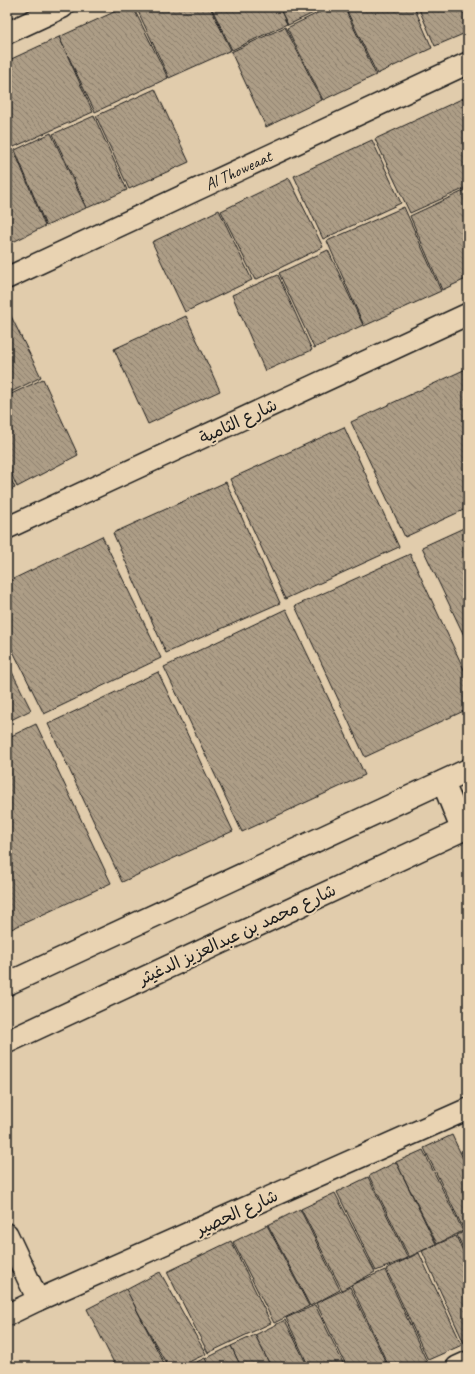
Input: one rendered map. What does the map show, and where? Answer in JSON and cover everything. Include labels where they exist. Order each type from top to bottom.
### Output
[{"type":"street","points":[[7,33],[63,7]]},
{"type":"street","name":"Al Thoweaat","points":[[7,278],[468,63]]},
{"type":"street","name":"شارع الثامية","points":[[7,528],[468,314]]},
{"type":"street","points":[[7,984],[468,770]]},
{"type":"street","points":[[443,782],[465,828]]},
{"type":"street","name":"شارع محمد بن عبدالعزيز الدغيثر","points":[[7,1042],[465,828]]},
{"type":"street","name":"شارع الحصير","points":[[7,1315],[468,1109]]},
{"type":"street","points":[[7,1234],[38,1300]]},
{"type":"street","points":[[457,1367],[468,1362]]},
{"type":"building","points":[[125,7],[133,7],[168,78],[95,112],[59,37]]},
{"type":"building","points":[[136,7],[210,7],[231,50],[169,78]]},
{"type":"building","points":[[211,7],[279,7],[287,24],[232,50]]},
{"type":"building","points":[[279,7],[326,7],[288,25]]},
{"type":"building","points":[[330,7],[344,7],[376,75],[323,100],[287,28]]},
{"type":"building","points":[[345,7],[414,7],[432,48],[377,74]]},
{"type":"building","points":[[418,7],[468,7],[468,32],[435,46]]},
{"type":"building","points":[[285,27],[322,100],[266,127],[231,52]]},
{"type":"building","points":[[59,37],[93,112],[7,150],[7,61]]},
{"type":"building","points":[[155,89],[189,162],[129,189],[96,116]]},
{"type":"building","points":[[468,96],[468,187],[410,213],[375,139]]},
{"type":"building","points":[[94,116],[127,190],[87,208],[53,134]]},
{"type":"building","points":[[51,133],[86,208],[46,226],[15,150]]},
{"type":"building","points":[[372,140],[401,203],[323,239],[294,176]]},
{"type":"building","points":[[13,151],[17,157],[45,226],[7,245],[7,154]]},
{"type":"building","points":[[289,178],[323,247],[255,280],[221,211]]},
{"type":"building","points":[[468,189],[468,278],[442,290],[410,216]]},
{"type":"building","points":[[404,207],[441,291],[364,326],[327,241]]},
{"type":"building","points":[[219,210],[252,280],[185,312],[152,242]]},
{"type":"building","points":[[328,250],[363,325],[314,348],[279,273]]},
{"type":"building","points":[[278,275],[312,350],[265,371],[232,295]]},
{"type":"building","points":[[7,308],[41,377],[7,394]]},
{"type":"building","points":[[186,316],[220,391],[148,424],[114,349]]},
{"type":"building","points":[[468,368],[468,508],[405,537],[351,422]]},
{"type":"building","points":[[43,379],[78,455],[17,487],[7,464],[7,396]]},
{"type":"building","points":[[344,427],[399,547],[285,599],[230,479]]},
{"type":"building","points":[[7,470],[15,488],[7,491]]},
{"type":"building","points":[[226,482],[280,603],[166,653],[113,533]]},
{"type":"building","points":[[468,526],[468,644],[422,547]]},
{"type":"building","points":[[102,536],[161,658],[44,714],[7,639],[7,582]]},
{"type":"building","points":[[410,554],[468,678],[468,709],[365,757],[295,606]]},
{"type":"building","points":[[286,609],[365,775],[242,832],[164,667]]},
{"type":"building","points":[[7,662],[31,710],[7,722]]},
{"type":"building","points":[[158,672],[233,831],[122,882],[48,724]]},
{"type":"building","points":[[36,724],[111,883],[7,931],[7,738]]},
{"type":"building","points":[[452,1135],[468,1169],[468,1228],[464,1230],[424,1148]]},
{"type":"building","points":[[468,1148],[468,1167],[461,1151]]},
{"type":"building","points":[[423,1150],[463,1231],[437,1244],[396,1162]]},
{"type":"building","points":[[396,1162],[436,1244],[409,1257],[369,1176]]},
{"type":"building","points":[[368,1177],[408,1258],[376,1271],[337,1192]]},
{"type":"building","points":[[335,1193],[375,1272],[342,1290],[301,1209]]},
{"type":"building","points":[[300,1209],[340,1290],[310,1306],[268,1225]]},
{"type":"building","points":[[267,1225],[309,1306],[274,1323],[233,1242]]},
{"type":"building","points":[[468,1230],[468,1259],[457,1235]]},
{"type":"building","points":[[456,1236],[468,1262],[468,1341],[464,1343],[422,1251]]},
{"type":"building","points":[[231,1241],[271,1323],[208,1353],[167,1272]]},
{"type":"building","points":[[419,1253],[462,1345],[428,1360],[386,1269]]},
{"type":"building","points":[[385,1270],[427,1362],[415,1367],[389,1367],[351,1285]]},
{"type":"building","points":[[160,1272],[206,1354],[178,1367],[168,1367],[126,1290]]},
{"type":"building","points":[[350,1287],[388,1367],[347,1367],[316,1303]]},
{"type":"building","points":[[126,1289],[166,1367],[116,1367],[87,1309]]},
{"type":"building","points":[[315,1305],[345,1367],[309,1367],[286,1318]]},
{"type":"building","points":[[285,1320],[308,1367],[271,1367],[255,1335]]},
{"type":"building","points":[[255,1335],[271,1367],[241,1367],[231,1346]]},
{"type":"building","points":[[231,1346],[241,1367],[209,1367],[205,1359]]},
{"type":"building","points":[[205,1358],[209,1367],[186,1367]]}]
